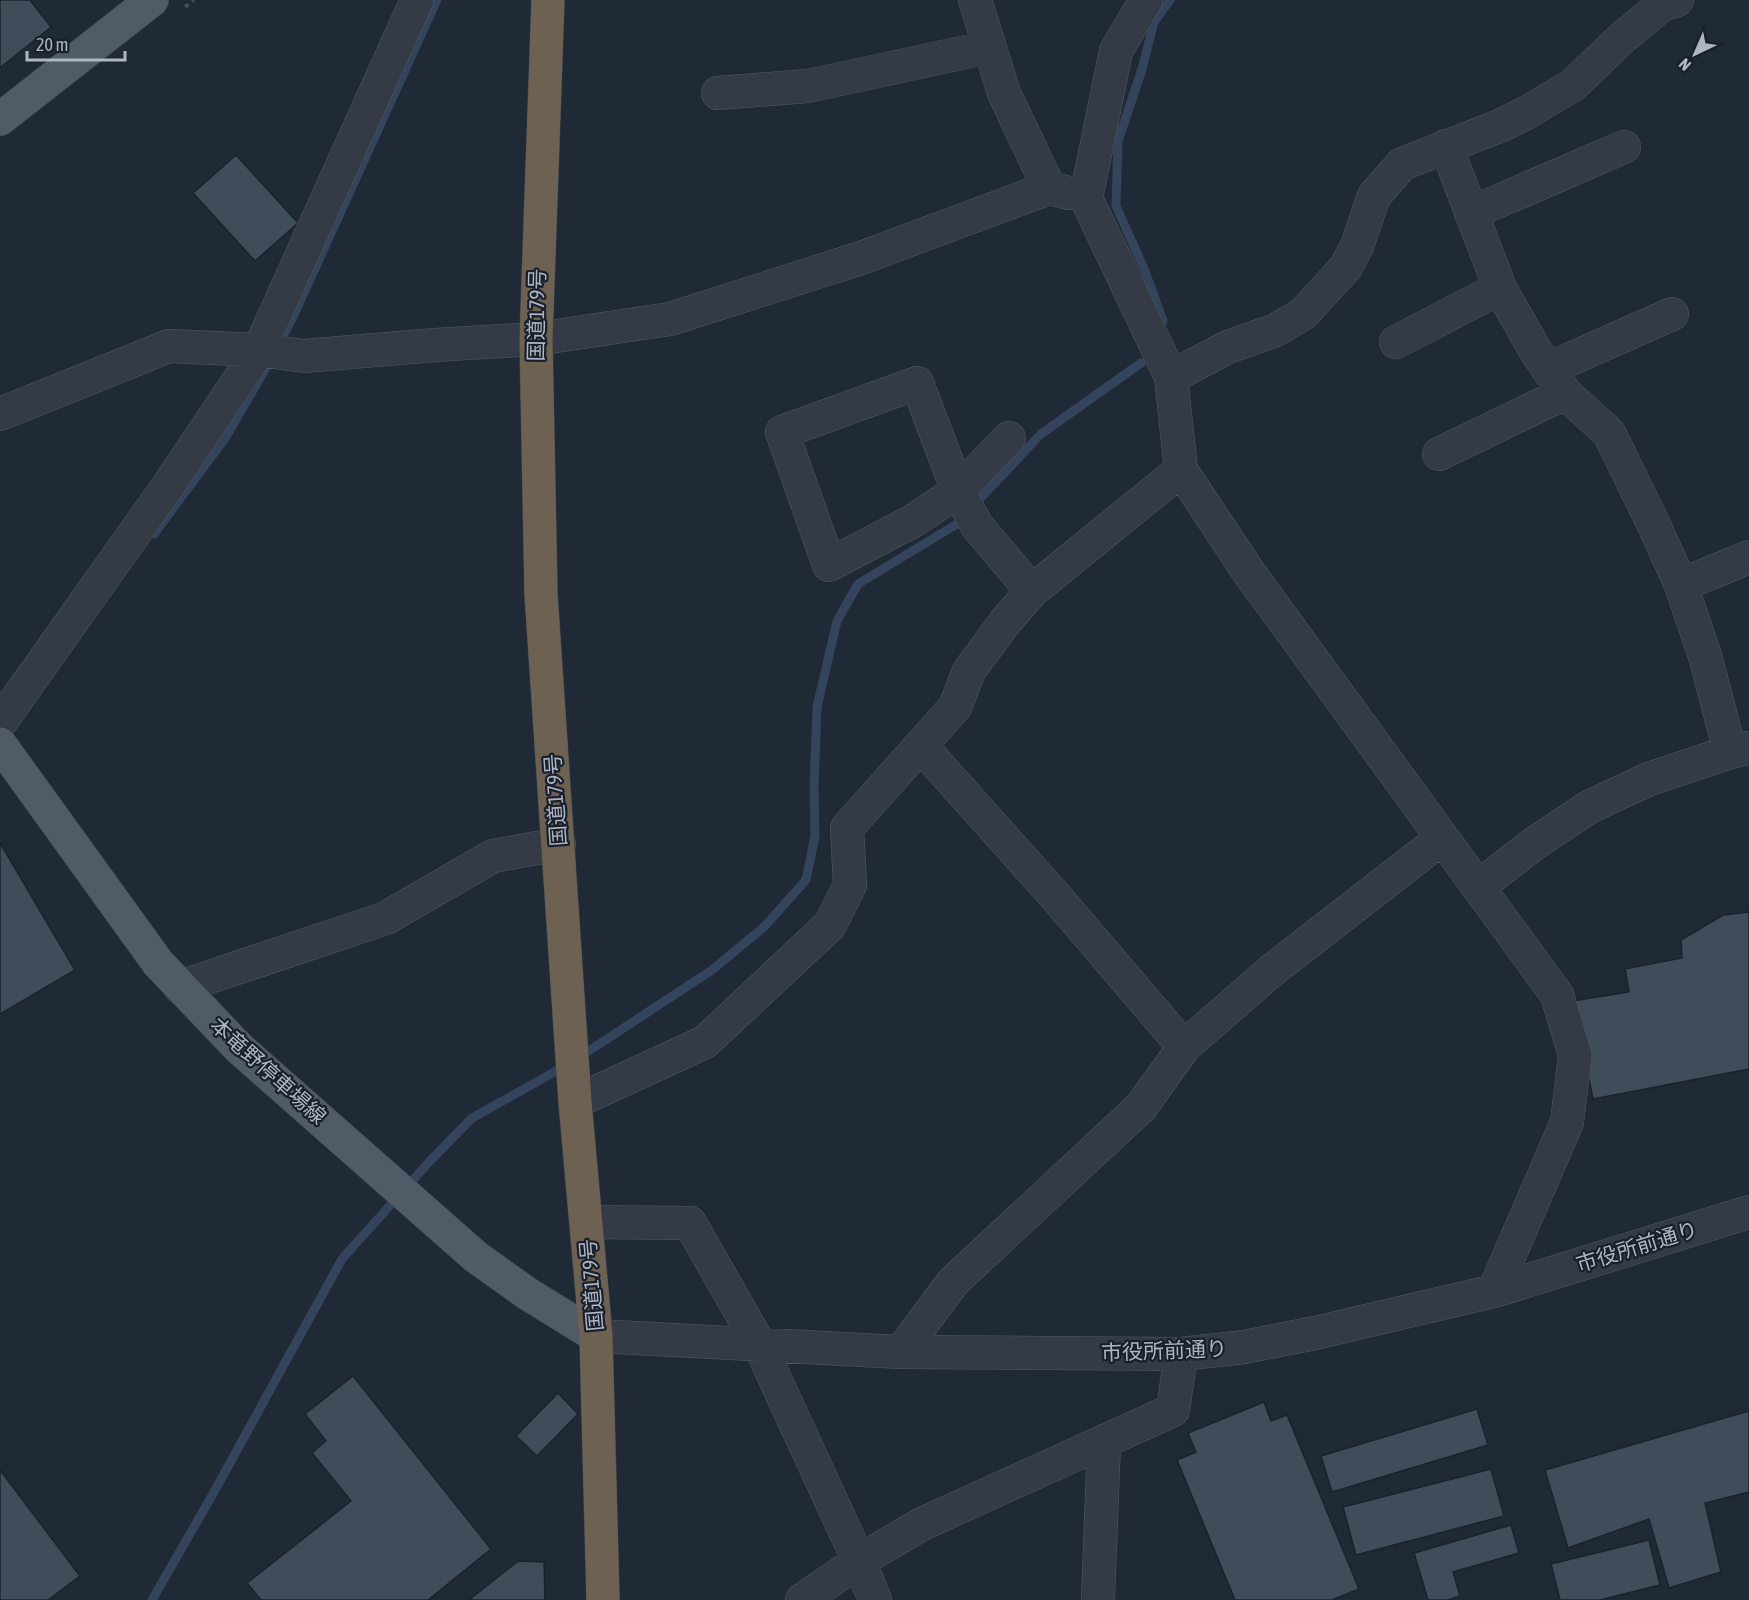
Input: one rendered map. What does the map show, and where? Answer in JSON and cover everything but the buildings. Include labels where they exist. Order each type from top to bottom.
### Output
[{"type":"highway","name":"国道179号","points":[[548,0],[536,339],[541,594],[575,1102],[596,1336],[603,1600]]},
{"type":"main road","points":[[0,118],[152,0]]},
{"type":"main road","name":"本竜野停車場線","points":[[0,744],[158,963],[239,1048],[476,1257],[528,1294],[596,1336]]},
{"type":"street","points":[[0,723],[161,495],[259,350],[417,0]]},
{"type":"street","points":[[975,0],[1004,93],[1050,188]]},
{"type":"street","points":[[1146,0],[1116,51],[1086,198],[1171,377],[1181,470],[1250,574],[1441,839],[1557,995],[1575,1055],[1567,1122],[1494,1291]]},
{"type":"street","points":[[1171,377],[1228,347],[1276,330],[1303,314],[1346,267],[1357,246],[1374,196],[1402,164],[1502,125],[1573,85],[1662,4],[1675,0]]},
{"type":"street","points":[[718,93],[808,86],[989,47]]},
{"type":"street","points":[[1446,146],[1500,288],[1556,381],[1609,433],[1653,521],[1681,585],[1739,750],[1649,779],[1589,807],[1535,843],[1478,887]]},
{"type":"street","points":[[1471,213],[1624,147]]},
{"type":"street","points":[[0,414],[169,346],[259,350],[304,356],[536,339],[670,319],[861,258],[1050,188],[1086,198]]},
{"type":"street","points":[[1396,342],[1500,288]]},
{"type":"street","points":[[1439,454],[1556,381],[1672,314]]},
{"type":"street","points":[[1009,438],[958,491],[913,521],[829,564],[782,432],[917,383],[958,491],[977,526],[1032,591]]},
{"type":"street","points":[[575,1102],[705,1042],[830,925],[850,885],[847,828],[955,707],[969,671],[1005,622],[1032,591],[1181,470]]},
{"type":"street","points":[[1681,585],[1749,557]]},
{"type":"street","points":[[921,746],[1056,897],[1184,1047]]},
{"type":"street","points":[[901,1352],[953,1282],[1141,1107],[1184,1047],[1270,972],[1441,839]]},
{"type":"street","points":[[180,987],[386,918],[493,856],[559,844]]},
{"type":"street","name":"市役所前通り","points":[[596,1336],[901,1352],[1181,1354],[1244,1347],[1315,1334],[1494,1291],[1749,1212]]},
{"type":"street","points":[[586,1222],[690,1223],[759,1344],[875,1600]]},
{"type":"street","points":[[802,1600],[859,1561],[922,1524],[1173,1410],[1181,1354]]},
{"type":"street","points":[[1098,1600],[1104,1441]]},
{"type":"waterway","points":[[279,344],[437,0]]},
{"type":"waterway","points":[[1163,321],[1145,271],[1116,206],[1118,141],[1142,69],[1154,22],[1170,0]]},
{"type":"waterway","points":[[154,534],[226,437],[271,359]]},
{"type":"waterway","points":[[973,506],[1041,434],[1141,363]]},
{"type":"waterway","points":[[578,1058],[712,970],[764,927],[806,880],[815,836],[817,707],[837,621],[858,584],[957,524],[964,516]]},
{"type":"waterway","points":[[152,1600],[342,1259],[472,1118],[567,1065]]}]
